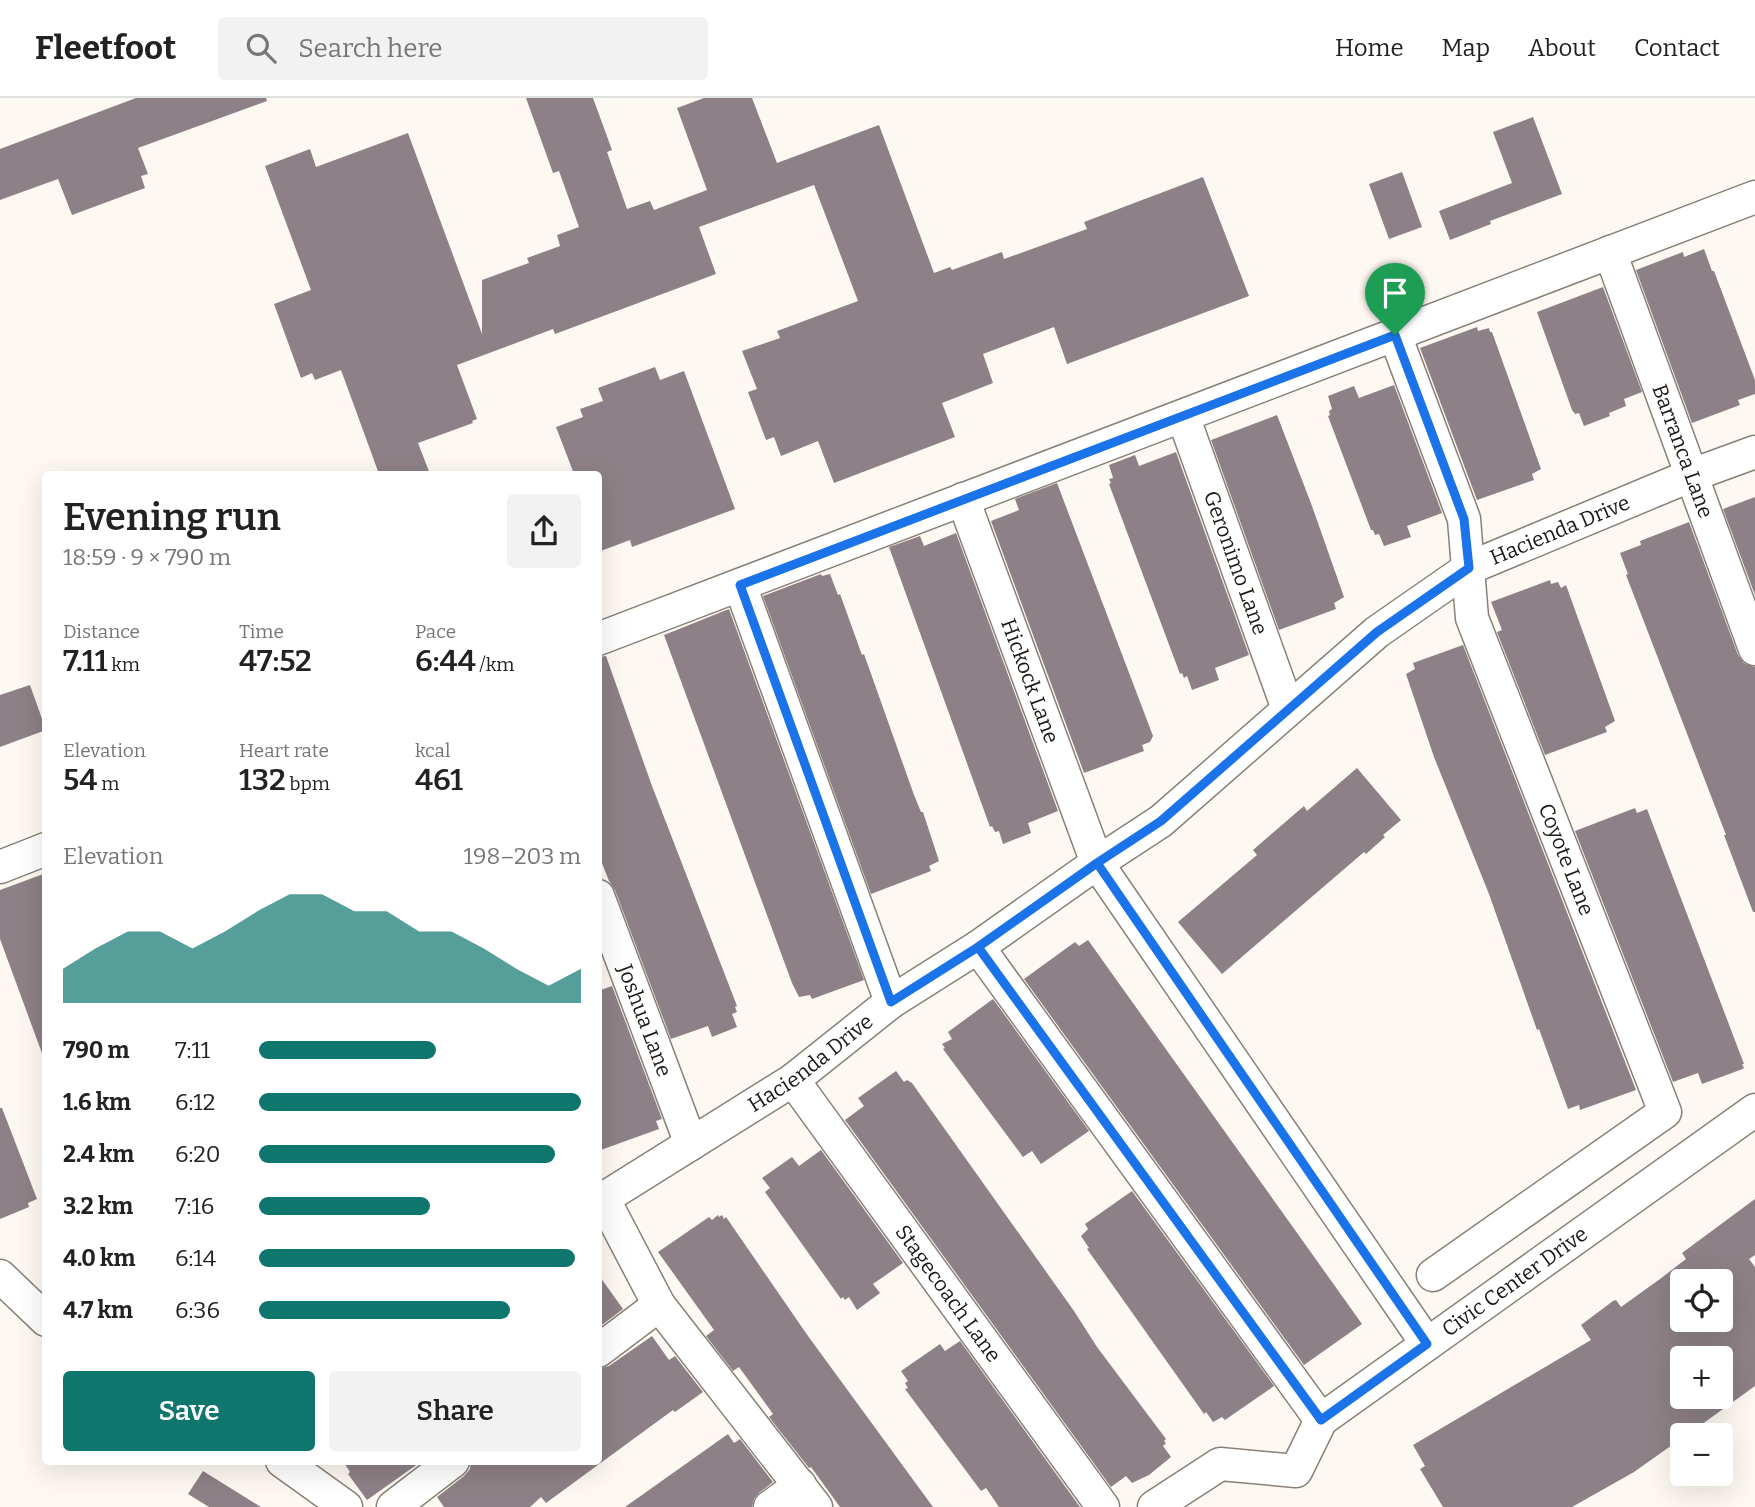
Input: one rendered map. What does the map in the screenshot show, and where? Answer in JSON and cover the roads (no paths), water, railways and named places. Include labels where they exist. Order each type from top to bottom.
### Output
[{"type":"street","points":[[602,637],[1755,197]]},
{"type":"street","name":"Barranca Lane","points":[[1611,252],[1755,649]]},
{"type":"street","name":"Coyote Lane","points":[[1395,335],[1464,519],[1472,618],[1665,1112],[1433,1275]]},
{"type":"street","name":"Geronimo Lane","points":[[1183,415],[1287,709]]},
{"type":"street","name":"Hacienda Drive","points":[[602,1200],[793,1080],[891,1002],[978,947],[1161,821],[1377,632],[1469,568],[1692,475],[1755,452]]},
{"type":"street","name":"Hickock Lane","points":[[963,499],[1097,863],[1427,1344]]},
{"type":"street","points":[[740,585],[891,1002]]},
{"type":"street","points":[[0,867],[42,851]]},
{"type":"street","name":"Joshua Lane","points":[[602,908],[691,1144]]},
{"type":"street","points":[[978,947],[1321,1420]]},
{"type":"street","name":"Stagecoach Lane","points":[[793,1080],[1103,1507]]},
{"type":"street","name":"Civic Center Drive","points":[[1154,1507],[1220,1464],[1296,1471],[1321,1420],[1755,1110]]},
{"type":"street","points":[[602,1203],[659,1305],[808,1496],[770,1507]]},
{"type":"street","points":[[1,1278],[42,1316]]},
{"type":"street","points":[[602,1348],[659,1305]]},
{"type":"street","points":[[288,1465],[346,1507]]},
{"type":"street","points":[[393,1507],[448,1465]]}]
